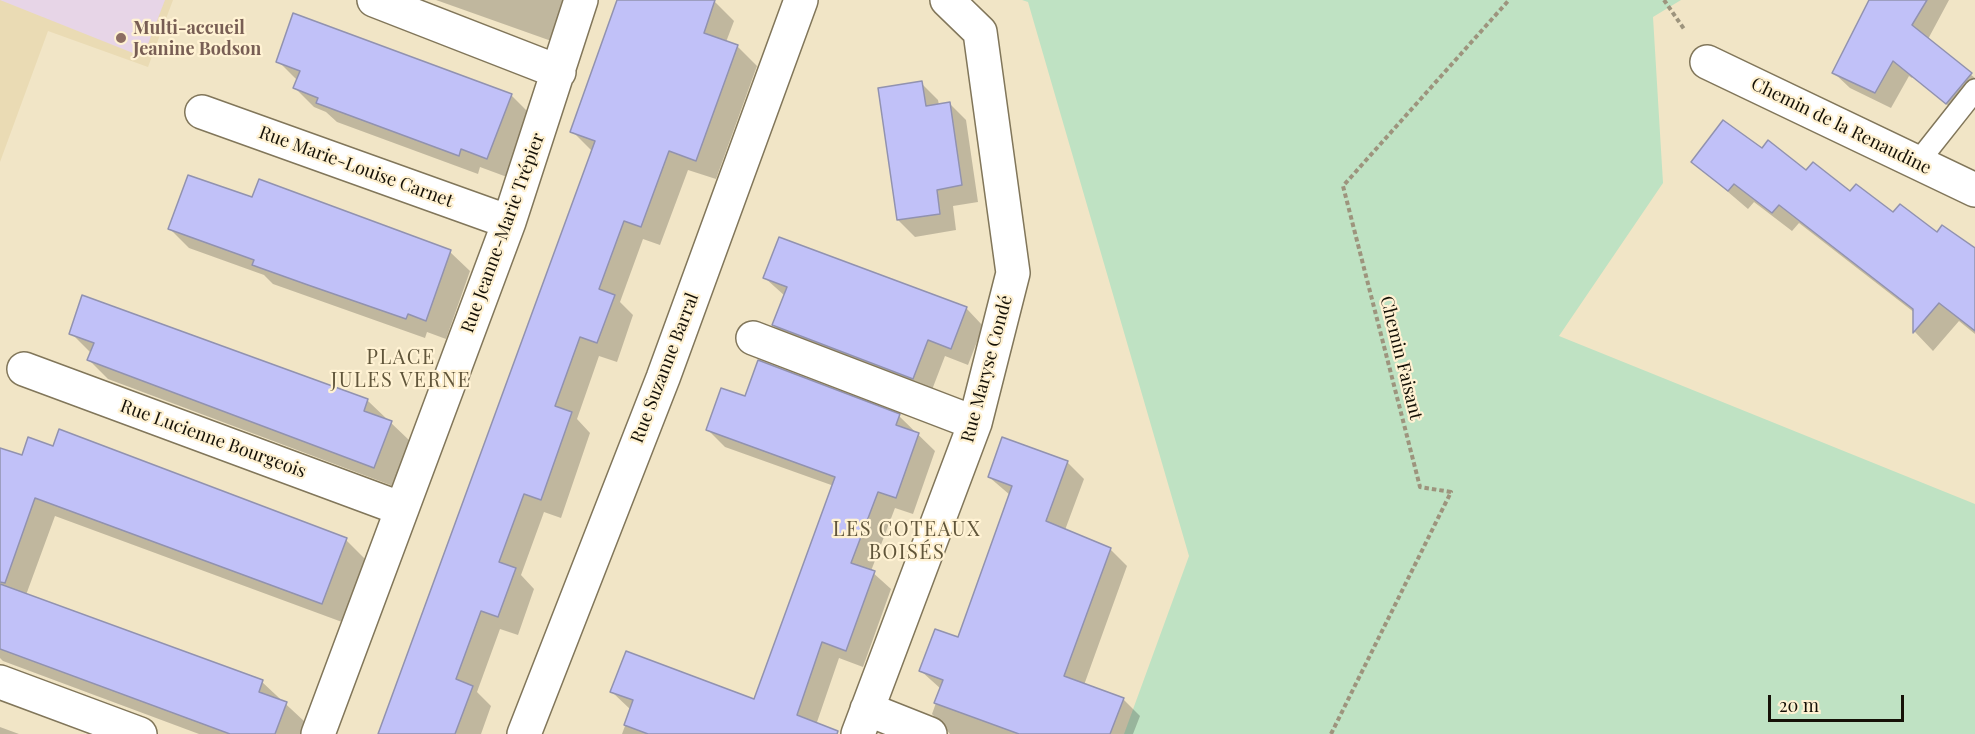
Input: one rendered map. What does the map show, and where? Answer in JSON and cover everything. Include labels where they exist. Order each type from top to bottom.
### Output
[{"type":"street","points":[[374,0],[559,72]]},
{"type":"street","name":"Rue Jeanne-Marie Trépier","points":[[318,734],[510,222],[581,0]]},
{"type":"street","name":"Rue Suzanne Barral","points":[[524,734],[663,378],[801,0]]},
{"type":"street","name":"Rue Maryse Condé","points":[[863,722],[975,423],[1013,273],[980,32],[947,0]]},
{"type":"street","name":"Chemin de la Renaudine","points":[[1707,62],[1975,190]]},
{"type":"street","name":"Rue Marie-Louise Carnet","points":[[202,112],[510,222]]},
{"type":"street","points":[[753,338],[975,423]]},
{"type":"street","name":"Rue Lucienne Bourgeois","points":[[24,369],[402,509]]},
{"type":"street","points":[[0,682],[140,734]]},
{"type":"street","points":[[863,722],[930,734]]},
{"type":"lane","points":[[1917,162],[1975,90]]},
{"type":"path","name":"Chemin Faisant","points":[[1331,734],[1451,492],[1420,487],[1344,186],[1509,0]]},
{"type":"shaded area","points":[[0,0],[173,0],[148,67],[48,31],[0,162]]},
{"type":"shaded area","name":"Multi-accueil Jeanine Bodson","points":[[0,0],[165,0],[143,57]]},
{"type":"green space","points":[[1022,0],[1681,0],[1653,17],[1663,183],[1559,336],[1975,504],[1975,734],[1124,734],[1189,556],[1028,2]]},
{"type":"building","points":[[617,0],[715,0],[704,33],[738,45],[696,161],[669,151],[641,227],[624,221],[599,289],[615,295],[597,343],[580,337],[555,406],[572,412],[541,500],[524,494],[499,562],[516,568],[498,617],[481,611],[456,679],[473,686],[455,734],[378,734],[595,141],[570,132]]},
{"type":"building","points":[[1869,0],[1927,0],[1912,25],[1972,73],[1946,104],[1893,61],[1875,93],[1832,73]]},
{"type":"building","points":[[293,13],[512,94],[487,159],[461,149],[459,156],[316,103],[318,98],[293,88],[300,71],[276,62]]},
{"type":"building","points":[[922,81],[926,106],[950,102],[962,185],[937,190],[940,214],[897,220],[878,88]]},
{"type":"building","points":[[1723,120],[1762,148],[1768,140],[1806,170],[1813,162],[1850,191],[1856,184],[1893,212],[1900,204],[1937,232],[1942,225],[1975,248],[1975,331],[1939,303],[1913,333],[1913,309],[1779,205],[1772,213],[1734,184],[1728,191],[1691,162]]},
{"type":"building","points":[[188,175],[252,197],[259,179],[451,250],[426,321],[408,314],[406,319],[308,285],[252,265],[254,260],[168,229]]},
{"type":"building","points":[[779,237],[967,307],[951,349],[928,340],[913,379],[772,325],[787,287],[763,278]]},
{"type":"building","points":[[82,295],[368,399],[364,411],[392,421],[374,468],[87,360],[94,343],[69,334]]},
{"type":"building","points":[[758,360],[900,414],[896,425],[919,433],[896,498],[878,492],[851,563],[875,571],[846,651],[822,642],[797,715],[838,731],[837,734],[648,734],[624,725],[633,700],[610,692],[626,651],[754,699],[835,477],[706,430],[721,388],[745,396]]},
{"type":"building","points":[[59,429],[347,538],[322,604],[35,498],[5,583],[0,582],[0,448],[22,455],[28,437],[53,446]]},
{"type":"building","points":[[1002,437],[1068,461],[1046,521],[1111,548],[1064,676],[1124,698],[1110,734],[1019,734],[934,703],[943,680],[919,671],[935,629],[958,637],[1012,486],[988,477]]},
{"type":"building","points":[[0,584],[263,680],[259,692],[287,702],[275,734],[230,734],[0,649]]},
{"type":"place","name":"Multi-accueil Jeanine Bodson","points":[[121,38]]},
{"type":"district","name":"PLACE JULES VERNE","points":[[401,370]]},
{"type":"district","name":"LES COTEAUX BOISÉS","points":[[907,542]]}]
